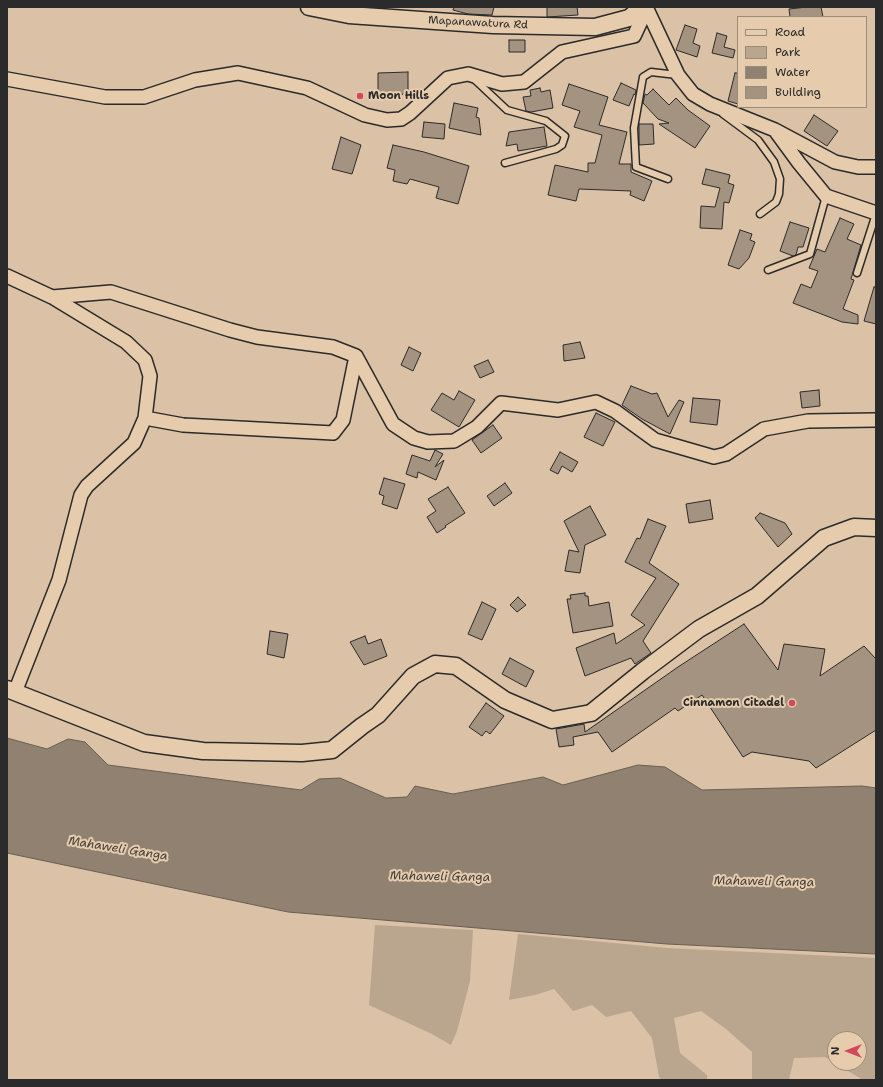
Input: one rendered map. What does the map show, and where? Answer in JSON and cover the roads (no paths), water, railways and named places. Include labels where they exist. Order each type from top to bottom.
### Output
[{"type":"street","name":"Mapanawatura Rd","points":[[309,7],[349,15],[493,25],[595,27],[629,18],[644,7]]},
{"type":"street","points":[[7,79],[105,97],[144,97],[195,80],[238,73],[307,88],[365,115],[387,120],[401,119],[410,113],[448,78],[468,74],[502,84],[524,82],[562,52],[634,36],[642,21],[644,7]]},
{"type":"street","points":[[644,7],[678,75],[693,94],[710,104],[775,130],[835,162],[858,167],[876,167]]},
{"type":"street","points":[[775,130],[798,163],[826,196],[876,214]]},
{"type":"street","points":[[7,276],[52,297],[126,342],[145,360],[150,376],[145,418],[134,443],[87,486],[81,495],[59,580],[11,691],[144,744],[203,750],[302,753],[332,750],[378,715],[413,676],[435,664],[456,666],[505,700],[552,720],[591,714],[699,629],[757,596],[824,538],[854,527],[876,528]]},
{"type":"street","points":[[52,297],[111,292],[230,330],[257,337],[333,347],[356,356],[393,424],[414,438],[428,442],[454,441],[477,427],[501,403],[558,410],[596,402],[615,411],[655,440],[714,457],[726,454],[764,429],[808,421],[876,420]]},
{"type":"street","points":[[145,418],[183,425],[332,433],[343,420],[356,356]]},
{"type":"lane","points":[[668,179],[636,167],[634,128],[643,78],[651,72],[678,75]]},
{"type":"lane","points":[[468,74],[507,110],[546,121],[565,136],[562,145],[556,149],[505,163]]},
{"type":"lane","points":[[710,104],[758,140],[774,162],[780,179],[779,194],[776,202],[760,214]]},
{"type":"lane","points":[[768,270],[810,254],[826,196]]},
{"type":"lane","points":[[857,273],[876,214]]},
{"type":"water","name":"Mahaweli Ganga","points":[[7,738],[47,749],[68,739],[85,742],[108,765],[301,790],[319,779],[340,778],[386,798],[407,797],[415,786],[453,794],[543,777],[563,785],[638,765],[665,767],[702,790],[862,786],[876,788],[876,954],[667,944],[288,912],[7,853]]},
{"type":"place","name":"Moon Hills","points":[[360,96]]},
{"type":"place","name":"Cinnamon Citadel","points":[[792,703]]}]
